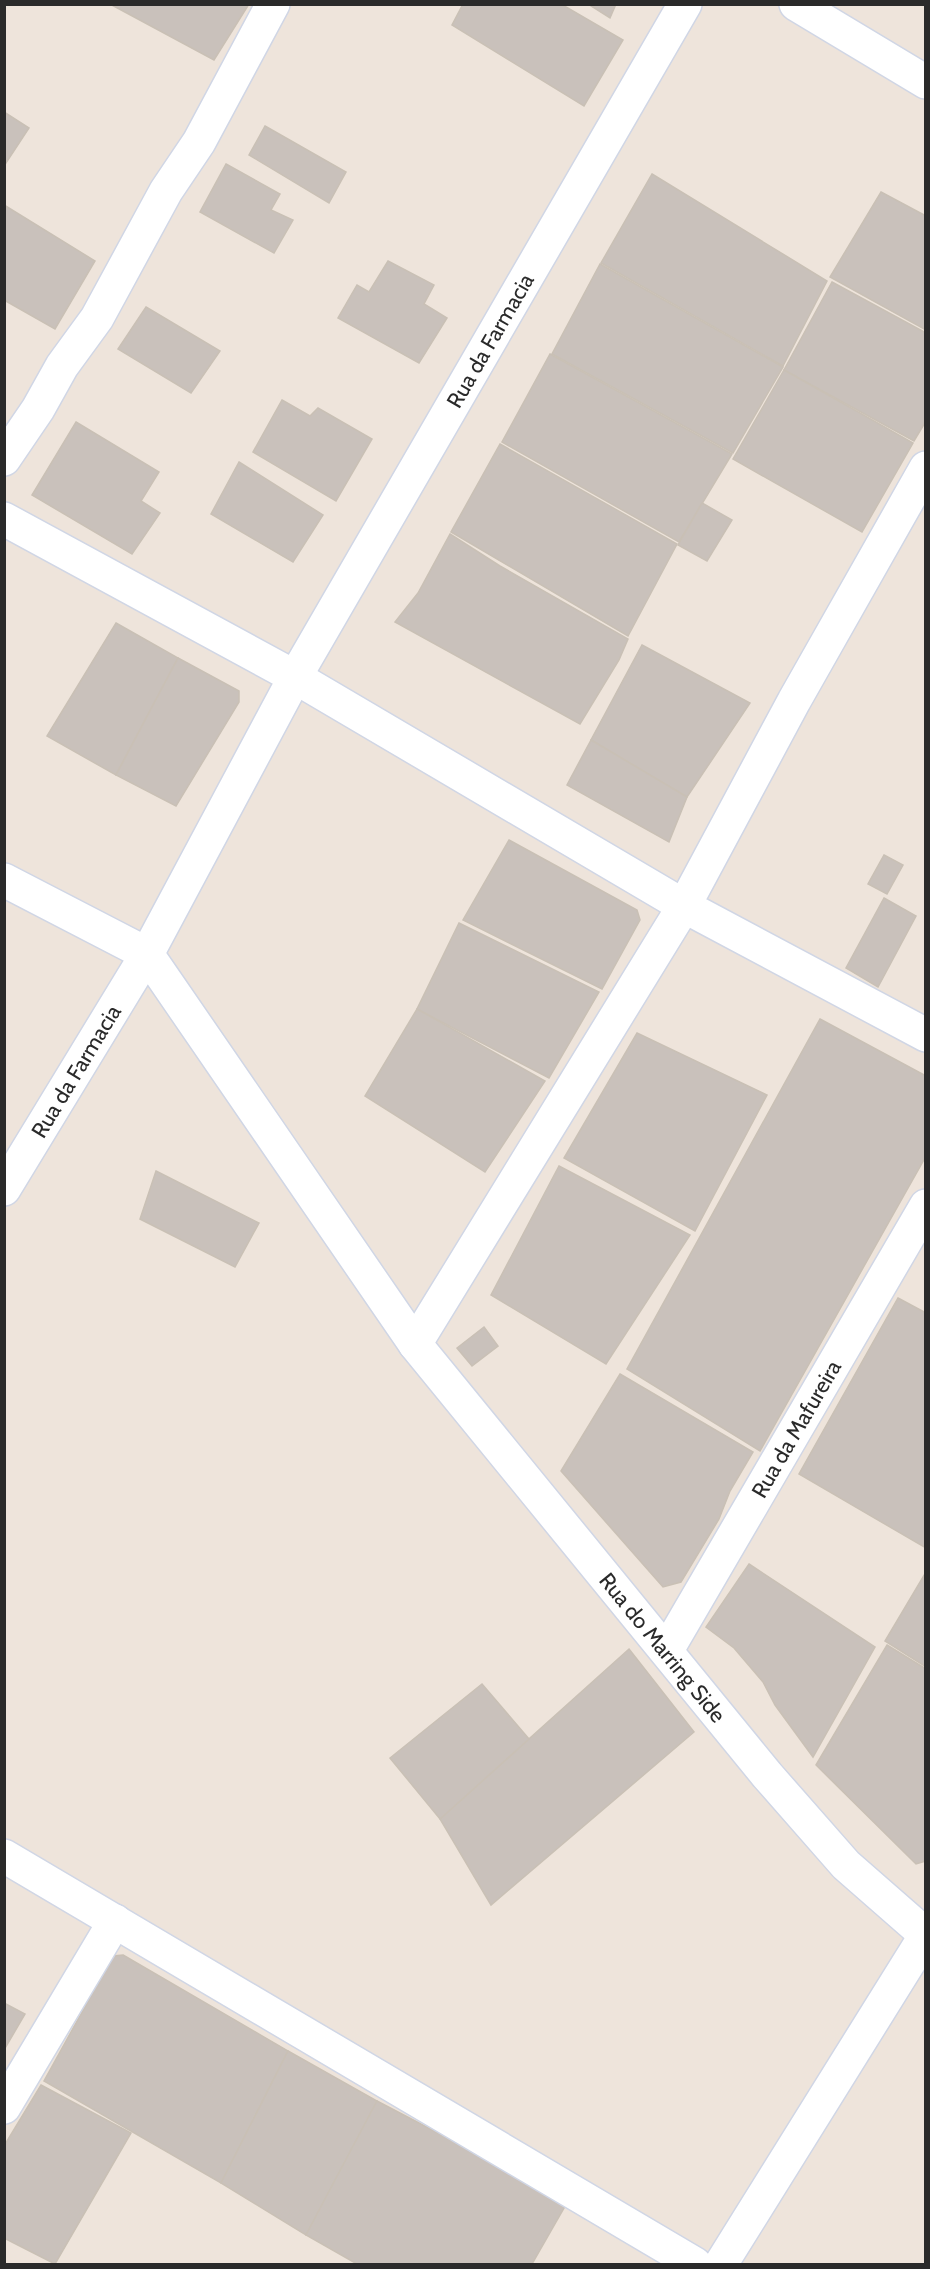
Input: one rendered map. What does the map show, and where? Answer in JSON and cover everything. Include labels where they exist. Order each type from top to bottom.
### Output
[{"type":"street","points":[[4,459],[38,409],[62,366],[96,318],[166,191],[198,142],[273,4]]},
{"type":"street","name":"Rua da Farmacia","points":[[4,1189],[147,954],[295,677],[685,4]]},
{"type":"street","points":[[796,4],[926,81]]},
{"type":"street","points":[[415,1344],[684,906],[794,701],[926,468]]},
{"type":"street","points":[[4,519],[295,677],[684,906],[926,1035]]},
{"type":"street","points":[[4,880],[147,954]]},
{"type":"street","name":"Rua do Marring Side","points":[[147,954],[415,1344],[767,1775],[846,1865],[925,1935]]},
{"type":"street","name":"Rua da Mafureira","points":[[667,1650],[926,1206]]},
{"type":"street","points":[[4,1856],[694,2265]]},
{"type":"street","points":[[4,2108],[115,1921]]},
{"type":"street","points":[[721,2265],[925,1935]]},
{"type":"building","points":[[110,4],[249,4],[214,60]]},
{"type":"building","points":[[463,4],[561,4],[623,40],[584,106],[452,25]]},
{"type":"building","points":[[588,4],[616,4],[610,18]]},
{"type":"building","points":[[4,112],[29,128],[4,166]]},
{"type":"building","points":[[265,126],[346,172],[329,203],[249,155]]},
{"type":"building","points":[[226,164],[280,194],[271,210],[293,220],[274,253],[200,212]]},
{"type":"building","points":[[652,174],[827,281],[783,366],[601,263]]},
{"type":"building","points":[[881,192],[926,216],[926,330],[830,277]]},
{"type":"building","points":[[4,205],[95,261],[55,329],[4,300]]},
{"type":"building","points":[[388,261],[434,285],[424,304],[447,318],[419,363],[338,318],[357,285],[369,292]]},
{"type":"building","points":[[600,264],[783,367],[733,453],[552,354]]},
{"type":"building","points":[[832,282],[926,333],[926,421],[914,441],[784,370]]},
{"type":"building","points":[[146,307],[220,351],[191,393],[118,349]]},
{"type":"building","points":[[550,354],[732,454],[679,542],[502,442]]},
{"type":"building","points":[[784,370],[913,443],[862,532],[733,459]]},
{"type":"building","points":[[282,400],[310,416],[318,408],[372,439],[336,501],[253,452]]},
{"type":"building","points":[[76,422],[159,472],[141,501],[160,513],[132,554],[32,495]]},
{"type":"building","points":[[500,444],[677,544],[628,636],[451,532]]},
{"type":"building","points":[[239,462],[323,515],[293,562],[211,514]]},
{"type":"building","points":[[702,503],[732,520],[707,561],[678,545]]},
{"type":"building","points":[[450,534],[500,566],[628,639],[619,660],[580,724],[395,622],[418,593]]},
{"type":"building","points":[[116,623],[178,658],[116,775],[47,736]]},
{"type":"building","points":[[642,645],[750,703],[687,797],[591,740]]},
{"type":"building","points":[[178,658],[239,691],[239,702],[176,806],[116,775]]},
{"type":"building","points":[[591,740],[687,797],[669,842],[567,785]]},
{"type":"building","points":[[509,840],[637,910],[640,920],[602,989],[463,920]]},
{"type":"building","points":[[884,855],[903,865],[887,894],[868,884]]},
{"type":"building","points":[[884,898],[916,916],[878,987],[846,968]]},
{"type":"building","points":[[459,923],[599,992],[549,1078],[417,1009]]},
{"type":"building","points":[[417,1009],[545,1081],[485,1172],[365,1096]]},
{"type":"building","points":[[820,1019],[926,1076],[926,1156],[760,1451],[627,1369]]},
{"type":"building","points":[[637,1033],[767,1095],[695,1231],[564,1158]]},
{"type":"building","points":[[559,1166],[690,1235],[606,1364],[491,1295]]},
{"type":"building","points":[[156,1171],[259,1223],[235,1267],[140,1219]]},
{"type":"building","points":[[898,1298],[926,1313],[926,1548],[799,1474]]},
{"type":"building","points":[[484,1327],[498,1346],[472,1366],[457,1348]]},
{"type":"building","points":[[620,1374],[753,1452],[730,1491],[719,1519],[681,1582],[663,1587],[561,1471]]},
{"type":"building","points":[[749,1564],[875,1647],[813,1757],[775,1705],[763,1682],[734,1648],[706,1627]]},
{"type":"building","points":[[926,1572],[926,1667],[885,1641]]},
{"type":"building","points":[[887,1645],[926,1669],[926,1861],[916,1864],[816,1765]]},
{"type":"building","points":[[629,1649],[694,1732],[491,1905],[440,1819]]},
{"type":"building","points":[[482,1684],[529,1739],[440,1819],[390,1758]]},
{"type":"building","points":[[123,1955],[288,2051],[221,2183],[44,2081],[113,1956]]},
{"type":"building","points":[[4,2003],[25,2014],[4,2050]]},
{"type":"building","points":[[288,2051],[377,2101],[306,2235],[221,2183]]},
{"type":"building","points":[[41,2085],[131,2133],[55,2264],[4,2238],[4,2146]]},
{"type":"building","points":[[377,2101],[568,2201],[532,2264],[357,2264],[306,2235]]}]
